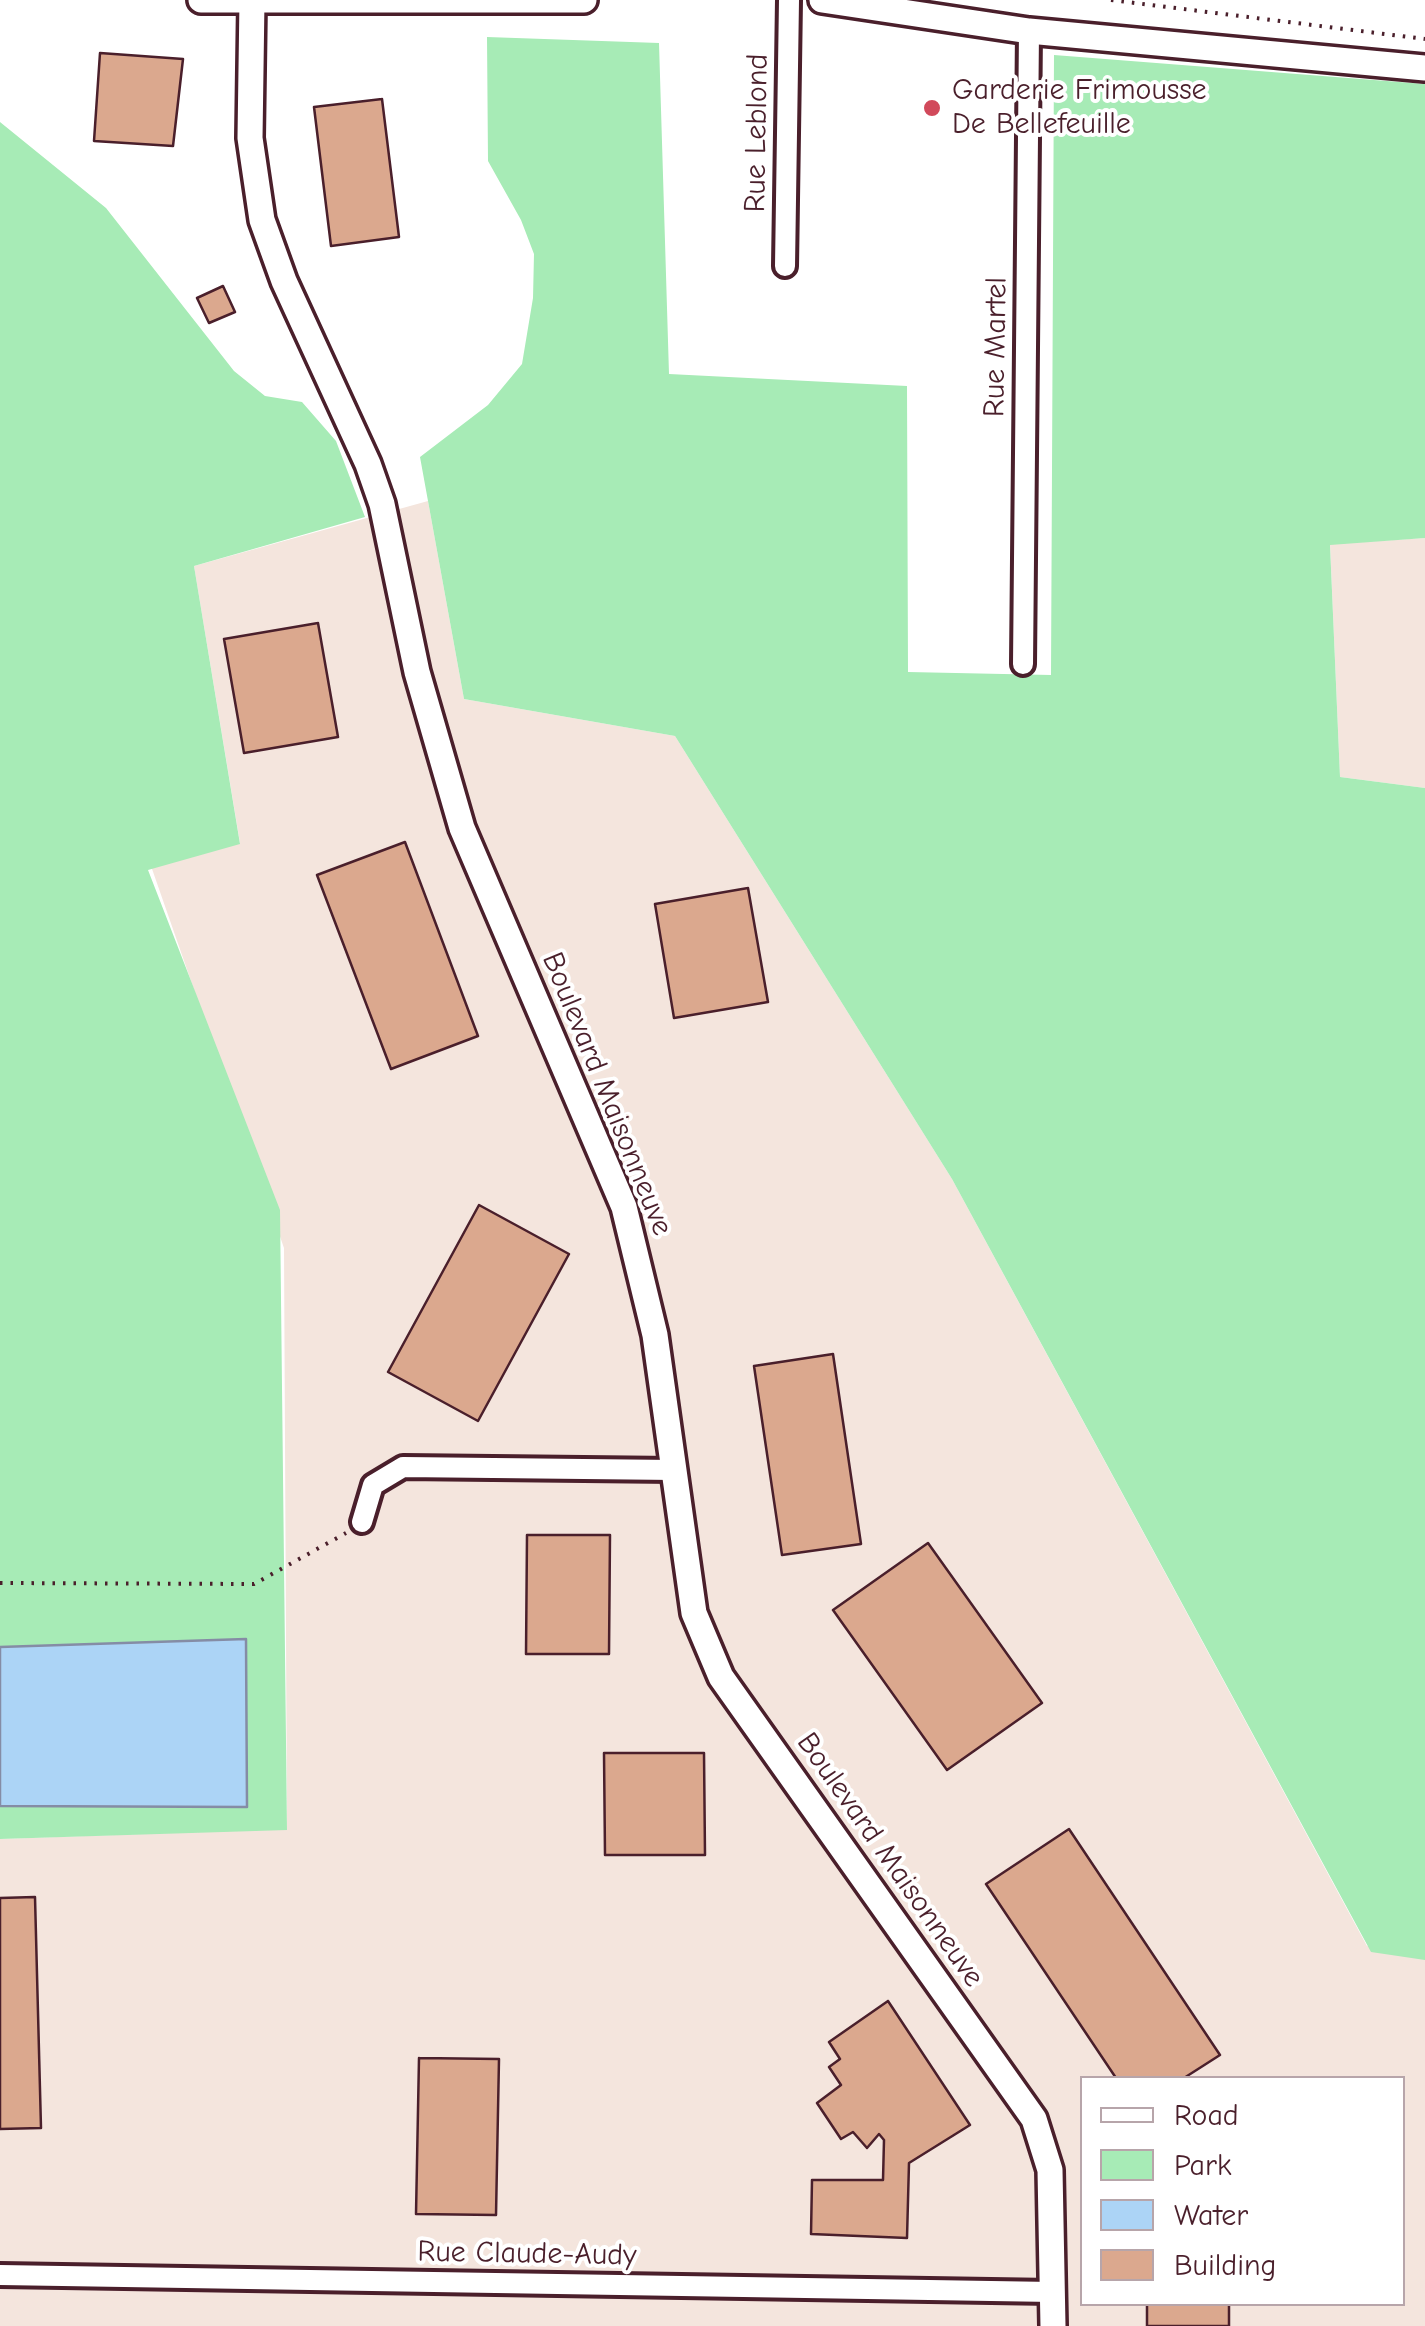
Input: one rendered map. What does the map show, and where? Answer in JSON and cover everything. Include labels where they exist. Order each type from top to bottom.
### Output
[{"type":"street","points":[[201,0],[584,0]]},
{"type":"street","name":"Rue Leblond","points":[[785,266],[789,0]]},
{"type":"street","points":[[822,0],[1029,30],[1425,68]]},
{"type":"street","name":"Boulevard Maisonneuve","points":[[252,1],[250,138],[262,220],[284,281],[377,491],[417,672],[462,828],[624,1207],[648,1298],[694,1613],[721,1677],[1034,2120],[1050,2170],[1054,2326]]},
{"type":"street","name":"Rue Martel","points":[[1024,664],[1029,30]]},
{"type":"street","points":[[362,1522],[373,1485],[403,1467],[674,1470]]},
{"type":"street","name":"Rue Claude-Audy","points":[[0,2275],[1053,2292]]},
{"type":"path","points":[[1111,0],[1425,40]]},
{"type":"path","points":[[0,1583],[254,1584],[308,1558],[362,1522]]},
{"type":"shaded area","points":[[428,501],[464,699],[675,736],[952,1179],[1367,1946],[1425,1956],[1425,2326],[0,2326],[0,1839],[287,1829],[284,1248],[151,866],[240,843],[194,566]]},
{"type":"shaded area","points":[[1425,538],[1425,788],[1340,777],[1330,544]]},
{"type":"green space","points":[[487,37],[659,43],[669,374],[907,386],[908,672],[1051,675],[1054,55],[1425,84],[1425,538],[1330,545],[1340,777],[1425,788],[1425,1960],[1371,1952],[952,1179],[675,736],[464,699],[420,457],[488,405],[522,364],[533,298],[534,254],[521,220],[488,161]]},
{"type":"green space","points":[[0,122],[106,208],[234,371],[265,396],[302,402],[336,441],[365,517],[194,566],[240,844],[148,870],[280,1210],[287,1830],[0,1839]]},
{"type":"water","points":[[246,1639],[247,1807],[0,1806],[0,1647]]},
{"type":"building","points":[[100,53],[183,59],[173,146],[94,141]]},
{"type":"building","points":[[382,99],[399,237],[331,246],[314,107]]},
{"type":"building","points":[[223,286],[235,312],[209,323],[197,298]]},
{"type":"building","points":[[318,623],[338,737],[244,753],[224,639]]},
{"type":"building","points":[[405,842],[478,1036],[391,1069],[317,875]]},
{"type":"building","points":[[748,888],[768,1002],[674,1018],[655,904]]},
{"type":"building","points":[[479,1205],[569,1254],[478,1421],[388,1372]]},
{"type":"building","points":[[833,1354],[861,1544],[782,1555],[754,1366]]},
{"type":"building","points":[[527,1535],[610,1535],[609,1654],[526,1654]]},
{"type":"building","points":[[928,1543],[1042,1703],[947,1770],[833,1610]]},
{"type":"building","points":[[604,1753],[704,1753],[705,1855],[605,1855]]},
{"type":"building","points":[[1069,1829],[1220,2055],[1187,2076],[1115,2076],[986,1884]]},
{"type":"building","points":[[35,1897],[41,2128],[0,2129],[0,1898]]},
{"type":"building","points":[[888,2001],[970,2125],[909,2163],[907,2238],[811,2234],[812,2180],[883,2180],[884,2140],[879,2134],[867,2148],[853,2132],[841,2139],[817,2103],[841,2085],[829,2067],[840,2059],[829,2042]]},
{"type":"building","points":[[419,2058],[499,2059],[496,2215],[416,2214]]},
{"type":"building","points":[[1147,2306],[1229,2306],[1229,2326],[1147,2326]]},
{"type":"place","name":"Garderie Frimousse De Bellefeuille","points":[[932,108]]}]
